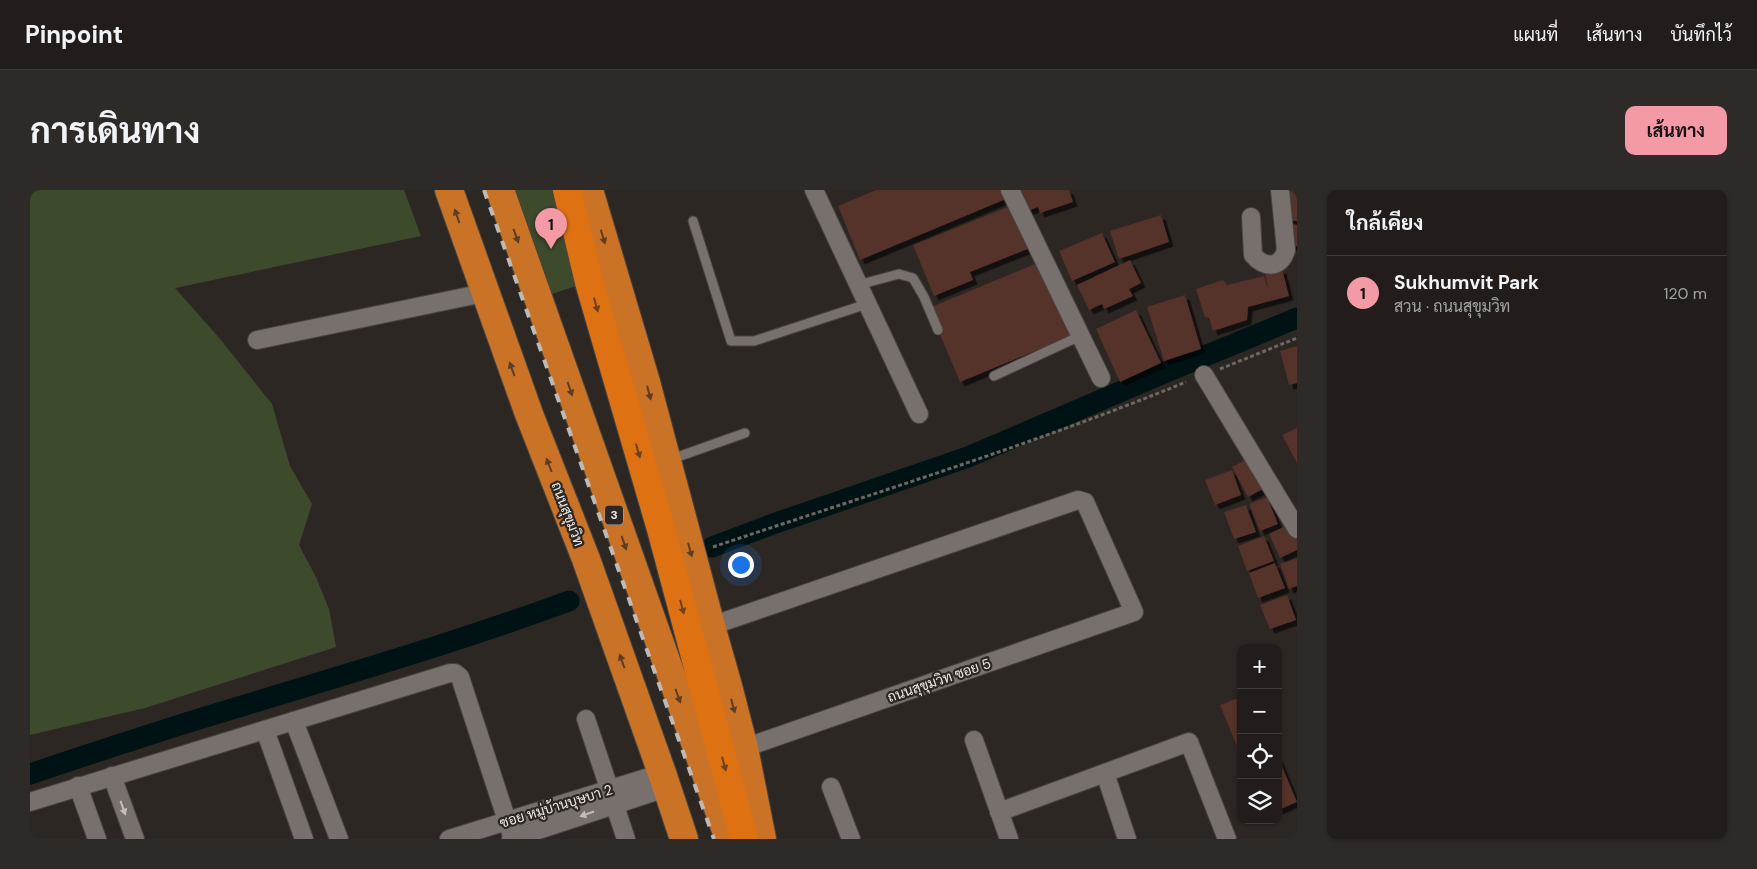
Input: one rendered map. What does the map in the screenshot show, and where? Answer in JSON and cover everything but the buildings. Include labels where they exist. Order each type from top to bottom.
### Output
[{"type":"highway","name":"ถนนสุขุมวิท","points":[[448,190],[484,294],[586,559],[684,839]]},
{"type":"highway","name":"3","points":[[500,190],[729,839]]},
{"type":"highway","points":[[567,190],[589,282],[661,528],[744,839]]},
{"type":"highway","points":[[589,190],[646,382],[744,748],[762,839]]},
{"type":"street","points":[[814,190],[919,414]]},
{"type":"street","points":[[1010,190],[1101,378]]},
{"type":"street","points":[[1251,217],[1253,255],[1263,263],[1274,265],[1280,262],[1286,250],[1280,190]]},
{"type":"street","points":[[257,340],[484,294]]},
{"type":"street","points":[[1204,375],[1297,529]]},
{"type":"street","name":"ถนนสุขุมวิท ซอย 5","points":[[711,626],[1078,500],[1085,502],[1134,612],[744,748]]},
{"type":"street","points":[[30,802],[450,673],[455,673],[460,677],[512,839],[612,797],[664,780]]},
{"type":"street","points":[[586,719],[626,839]]},
{"type":"street","points":[[294,721],[339,839]]},
{"type":"street","points":[[265,730],[304,839]]},
{"type":"street","points":[[974,740],[1009,839]]},
{"type":"street","points":[[999,812],[1189,742],[1227,839]]},
{"type":"street","points":[[1106,772],[1127,839]]},
{"type":"street","points":[[112,776],[135,839]]},
{"type":"street","points":[[78,786],[97,839]]},
{"type":"street","points":[[831,787],[851,839]]},
{"type":"street","name":"ซอย หมู่บ้านบุษบา 2","points":[[449,839],[506,822],[612,797]]},
{"type":"lane","points":[[693,221],[731,341],[754,341],[867,304]]},
{"type":"lane","points":[[858,285],[899,274],[913,278],[924,297],[938,330]]},
{"type":"lane","points":[[994,376],[1080,336]]},
{"type":"lane","points":[[667,460],[745,433]]},
{"type":"path","points":[[691,555],[1030,441],[1133,404],[1297,338]]},
{"type":"green space","points":[[30,190],[404,190],[421,236],[175,288],[221,340],[272,404],[290,466],[312,504],[299,545],[316,577],[329,609],[336,647],[145,708],[30,735]]},
{"type":"green space","points":[[500,190],[567,190],[589,282],[539,298]]},
{"type":"waterway","points":[[712,547],[968,457],[1297,318]]},
{"type":"waterway","points":[[30,774],[189,722],[427,649],[569,601]]},
{"type":"railway","points":[[484,190],[714,839]]},
{"type":"place","name":"Sukhumvit Park","points":[[551,249]]}]
